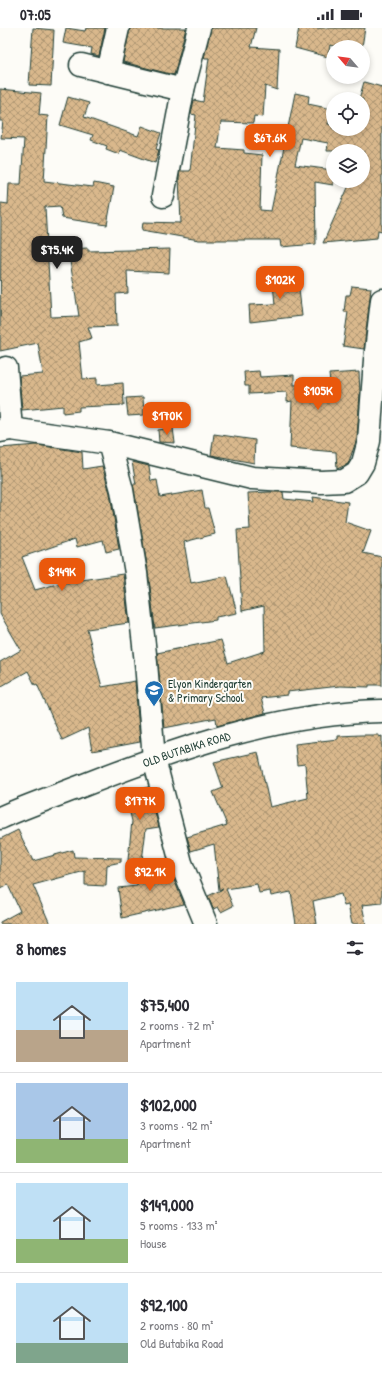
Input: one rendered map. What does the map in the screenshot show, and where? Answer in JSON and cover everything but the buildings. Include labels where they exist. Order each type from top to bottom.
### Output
[{"type":"street","points":[[108,72],[118,28]]},
{"type":"street","points":[[163,196],[183,90],[199,28]]},
{"type":"street","points":[[81,65],[183,90]]},
{"type":"street","points":[[6,368],[5,430],[109,443],[252,478],[320,482],[344,481],[357,473],[363,463],[369,441],[374,360],[382,300]]},
{"type":"street","points":[[109,443],[122,490],[136,573],[146,663],[154,759],[181,863],[206,924]]},
{"type":"street","name":"OLD BUTABIKA ROAD","points":[[0,818],[154,759],[238,733],[289,721],[382,711]]},
{"type":"place","name":"Elyon Kindergarten & Primary School","points":[[154,707]]}]
